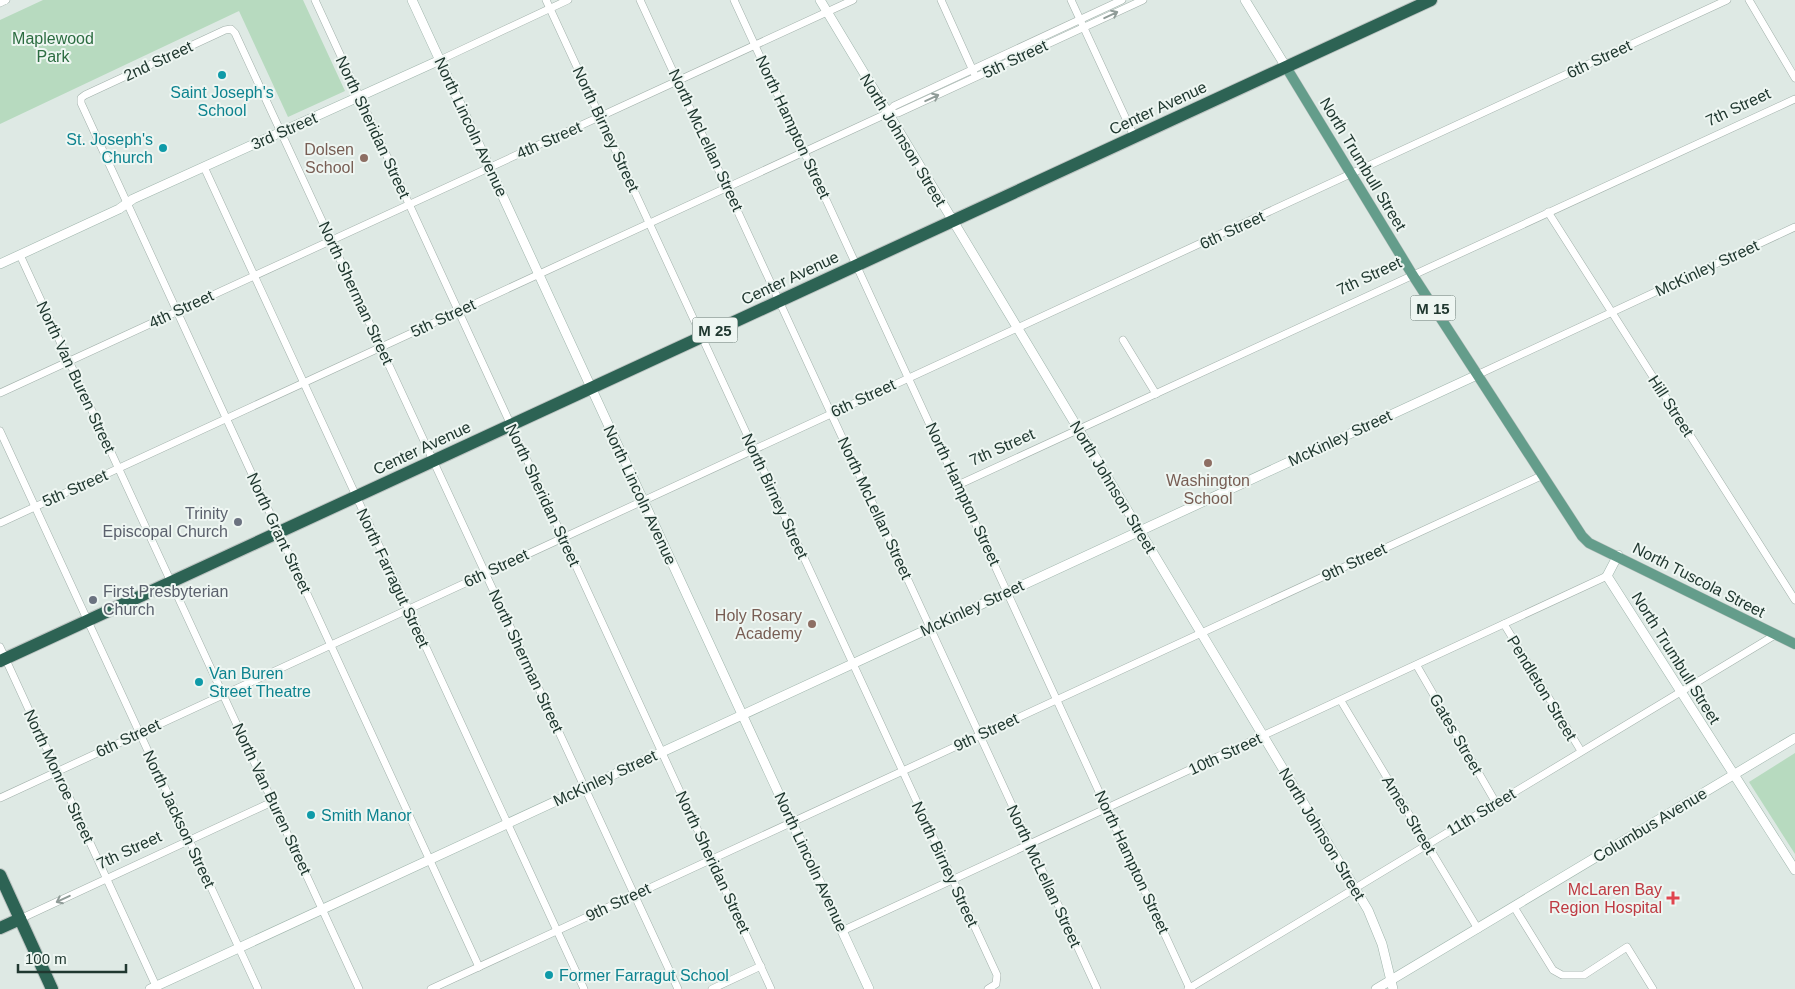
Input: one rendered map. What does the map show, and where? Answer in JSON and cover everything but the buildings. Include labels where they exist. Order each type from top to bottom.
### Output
[{"type":"highway","name":"Center Avenue","points":[[2,656],[89,621],[433,460],[1430,0]]},
{"type":"highway","points":[[0,875],[52,989]]},
{"type":"highway","name":"7th Street","points":[[0,928],[20,919]]},
{"type":"main road","name":"North Trumbull Street","points":[[1286,66],[1412,274],[1541,476],[1589,543]]},
{"type":"main road","name":"North Tuscola Street","points":[[1589,543],[1618,555],[1795,644]]},
{"type":"street","points":[[0,3],[6,0]]},
{"type":"street","name":"North Sheridan Street","points":[[315,0],[771,989]]},
{"type":"street","name":"North Lincoln Avenue","points":[[412,0],[869,989]]},
{"type":"street","name":"North Birney Street","points":[[546,0],[998,975],[996,984],[988,989]]},
{"type":"street","name":"3rd Street","points":[[0,264],[281,131],[568,0]]},
{"type":"street","name":"North McLellan Street","points":[[640,0],[679,80],[1096,989]]},
{"type":"street","name":"North Hampton Street","points":[[734,0],[858,265],[1189,989]]},
{"type":"street","name":"North Johnson Street","points":[[820,0],[886,114],[953,221],[1354,888],[1375,925],[1382,944],[1392,985]]},
{"type":"street","name":"4th Street","points":[[0,393],[176,310],[254,276],[489,166],[853,0]]},
{"type":"street","points":[[941,0],[976,78]]},
{"type":"street","points":[[1071,0],[1134,136]]},
{"type":"street","name":"5th Street","points":[[0,523],[728,188],[886,114],[894,106],[1122,0]]},
{"type":"street","name":"5th Street","points":[[886,114],[898,113],[1143,0]]},
{"type":"street","name":"North Trumbull Street","points":[[1244,0],[1286,66]]},
{"type":"street","name":"6th Street","points":[[0,798],[407,608],[909,377],[1018,329],[1727,0]]},
{"type":"street","points":[[1749,0],[1795,78]]},
{"type":"street","name":"2nd Street","points":[[81,98],[225,30],[231,29],[235,33]]},
{"type":"street","name":"North Sherman Street","points":[[235,33],[678,989]]},
{"type":"street","name":"North Grant Street","points":[[81,98],[81,103],[127,204],[479,967]]},
{"type":"street","name":"7th Street","points":[[958,485],[1795,99]]},
{"type":"street","name":"North Farragut Street","points":[[204,167],[584,989]]},
{"type":"street","name":"Hill Street","points":[[1548,212],[1795,600]]},
{"type":"street","name":"McKinley Street","points":[[153,988],[1795,227]]},
{"type":"street","name":"North Van Buren Street","points":[[20,255],[359,989]]},
{"type":"street","points":[[1123,340],[1156,394]]},
{"type":"street","name":"North Jackson Street","points":[[0,431],[258,989]]},
{"type":"street","name":"9th Street","points":[[431,989],[1541,476]]},
{"type":"street","points":[[1607,576],[1618,555]]},
{"type":"street","name":"North Trumbull Street","points":[[1607,576],[1795,870]]},
{"type":"street","name":"10th Street","points":[[842,931],[1417,666],[1607,576]]},
{"type":"street","name":"Pendleton Street","points":[[1504,624],[1581,751]]},
{"type":"street","name":"11th Street","points":[[1189,989],[1775,635]]},
{"type":"street","name":"North Monroe Street","points":[[2,656],[106,878],[153,988]]},
{"type":"street","name":"Gates Street","points":[[1417,666],[1496,803]]},
{"type":"street","name":"Ames Street","points":[[1341,701],[1478,929]]},
{"type":"street","name":"Columbus Avenue","points":[[1376,989],[1392,985],[1478,929],[1795,738]]},
{"type":"street","name":"7th Street","points":[[20,919],[272,802]]},
{"type":"street","points":[[1514,907],[1553,970],[1570,976],[1584,975],[1627,947],[1653,989]]},
{"type":"street","points":[[712,989],[761,966]]},
{"type":"street","points":[[450,980],[454,988]]},
{"type":"green space","name":"Maplewood Park","points":[[43,0],[303,0],[345,91],[288,117],[239,11],[0,124],[0,20]]},
{"type":"green space","points":[[1795,753],[1795,854],[1749,782]]},
{"type":"place","name":"Saint Joseph's School","points":[[222,75]]},
{"type":"place","name":"St. Joseph's Church","points":[[163,148]]},
{"type":"place","name":"Dolsen School","points":[[364,158]]},
{"type":"place","name":"Washington School","points":[[1208,463]]},
{"type":"place","name":"Trinity Episcopal Church","points":[[238,522]]},
{"type":"place","name":"First Presbyterian Church","points":[[93,600]]},
{"type":"place","name":"Holy Rosary Academy","points":[[812,624]]},
{"type":"place","name":"Van Buren Street Theatre","points":[[199,682]]},
{"type":"place","name":"Smith Manor","points":[[311,815]]},
{"type":"place","name":"McLaren Bay Region Hospital","points":[[1673,898]]},
{"type":"place","name":"Former Farragut School","points":[[549,975]]}]
